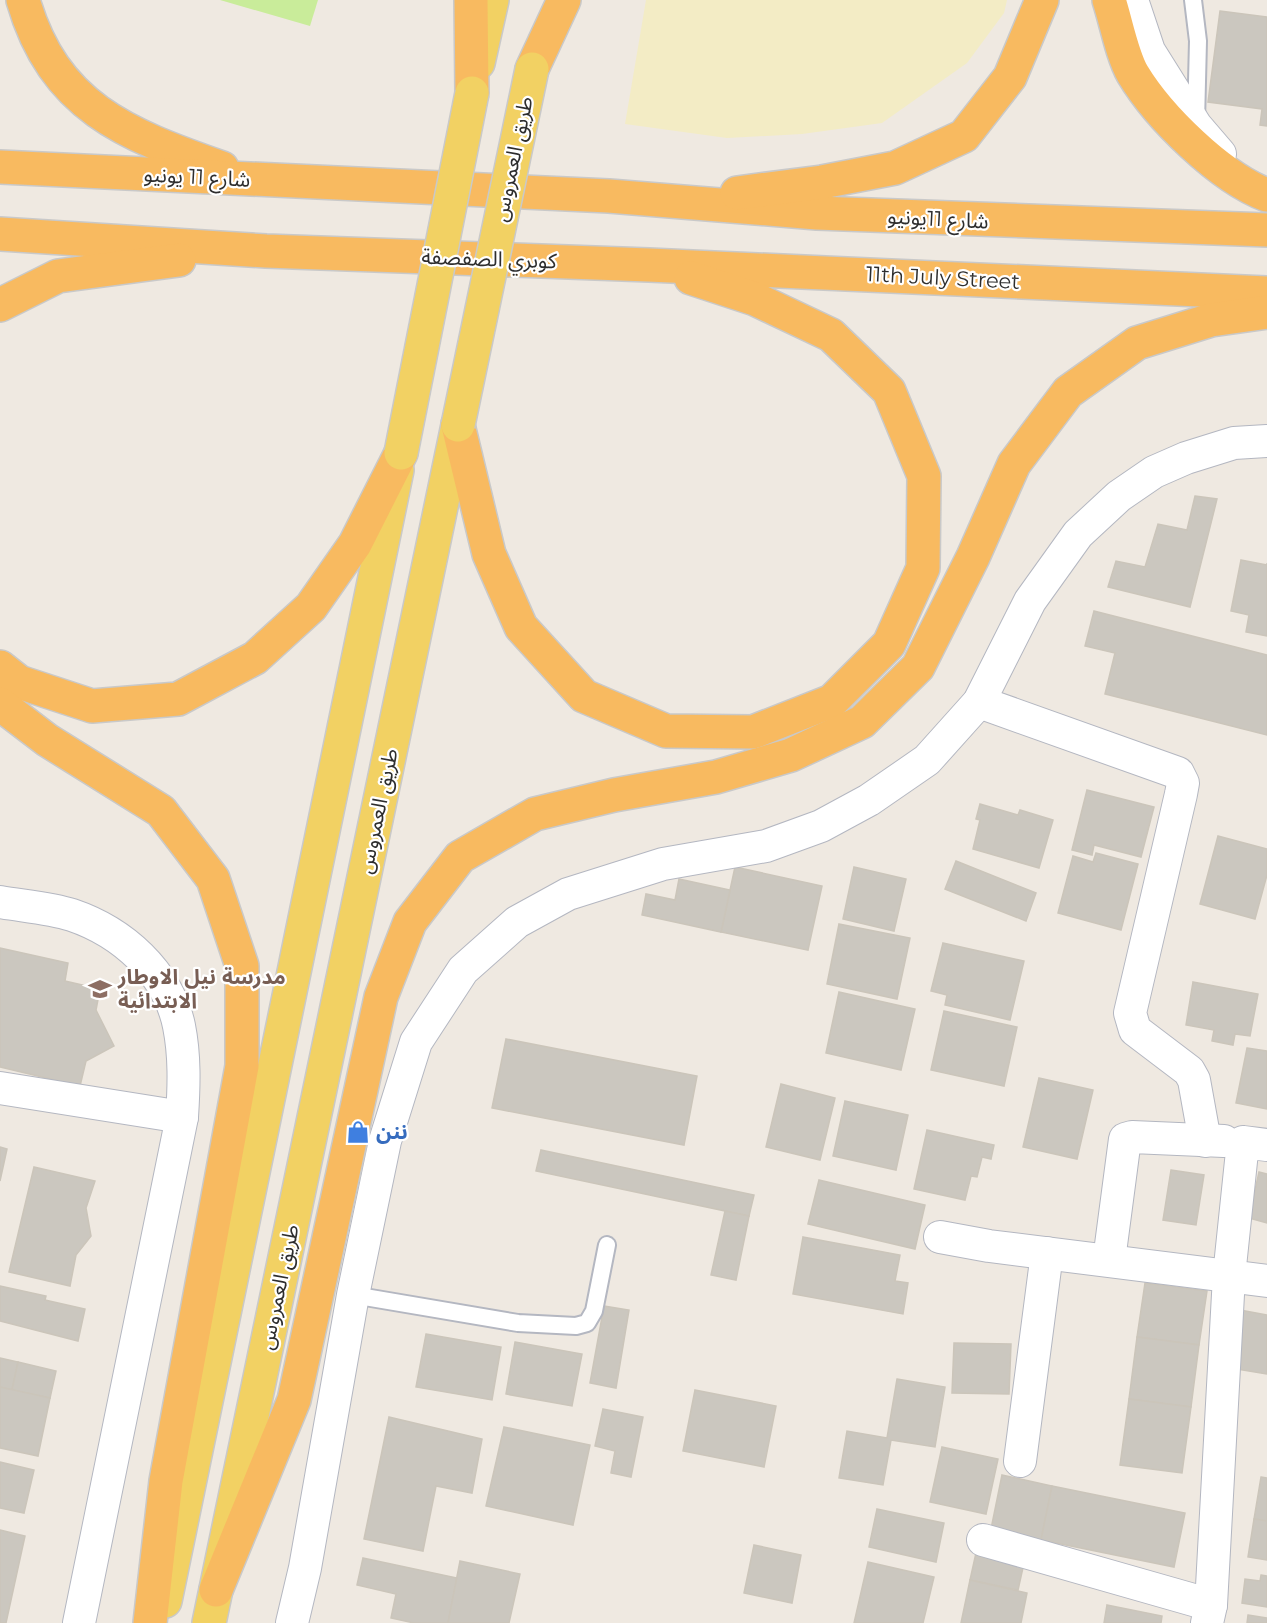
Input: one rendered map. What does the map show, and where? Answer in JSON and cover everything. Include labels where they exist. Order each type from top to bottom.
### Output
[{"type":"highway","points":[[23,0],[48,62],[85,103],[132,133],[180,153],[258,180]]},
{"type":"highway","points":[[471,0],[472,93]]},
{"type":"highway","points":[[532,69],[564,0]]},
{"type":"highway","points":[[677,201],[822,182],[895,168],[964,136],[1010,77],[1042,0]]},
{"type":"highway","points":[[1109,0],[1132,73],[1186,140],[1258,191]]},
{"type":"highway","name":"شارع 11 يونيو","points":[[0,167],[609,196]]},
{"type":"highway","name":"شارع 11يونيو","points":[[609,196],[829,214],[1267,230]]},
{"type":"highway","points":[[0,234],[267,251]]},
{"type":"highway","points":[[0,305],[58,276],[267,251]]},
{"type":"highway","name":"كوبري الصفصفة","points":[[267,251],[634,264]]},
{"type":"highway","points":[[458,425],[489,554],[521,627],[584,696],[666,731],[753,732],[832,701],[889,644],[923,568],[924,476],[889,392],[831,335],[755,298],[634,264]]},
{"type":"highway","name":"11th July Street","points":[[634,264],[1267,293]]},
{"type":"highway","points":[[216,1590],[294,1400],[381,997],[410,922],[460,856],[535,814],[614,795],[716,777],[791,755],[862,722],[918,667],[973,556],[1014,464],[1068,392],[1137,343],[1211,320],[1267,312]]},
{"type":"highway","points":[[0,667],[19,682],[92,706],[178,699],[255,658],[311,607],[349,553],[401,453]]},
{"type":"highway","points":[[0,704],[47,740],[160,811],[213,879],[242,966],[242,1066],[166,1481],[150,1623]]},
{"type":"main road","points":[[160,1623],[492,0]]},
{"type":"main road","name":"طريق العمروس","points":[[209,1623],[547,0]]},
{"type":"street","points":[[1132,0],[1149,51],[1196,126],[1258,191]]},
{"type":"street","points":[[292,1623],[305,1568],[353,1295],[385,1141],[416,1042],[463,970],[517,922],[568,894],[663,864],[766,846],[821,826],[869,800],[927,760],[979,702],[1030,601],[1078,534],[1119,496],[1154,472],[1186,458],[1234,443],[1267,441]]},
{"type":"street","points":[[979,702],[1178,773],[1183,783],[1181,794],[1131,1013],[1135,1030],[1189,1071],[1194,1080],[1205,1141]]},
{"type":"street","points":[[0,902],[71,915],[107,931],[136,951],[163,986],[178,1024],[184,1071],[182,1117],[79,1623]]},
{"type":"street","points":[[0,1088],[182,1117]]},
{"type":"street","points":[[983,1540],[1209,1614],[1228,1276],[1255,1144],[1125,1139],[1109,1260]]},
{"type":"street","points":[[940,1237],[1267,1281]]},
{"type":"street","points":[[1020,1461],[1047,1253]]},
{"type":"lane","points":[[1193,0],[1198,52],[1196,126]]},
{"type":"lane","points":[[353,1295],[518,1323],[576,1326],[587,1323],[594,1311],[608,1245]]},
{"type":"sand","points":[[646,0],[1007,0],[1004,13],[967,63],[882,123],[802,134],[727,138],[625,124]]},
{"type":"green space","points":[[220,0],[318,0],[310,26]]},
{"type":"building","points":[[1220,11],[1267,17],[1267,126],[1260,125],[1262,109],[1208,102]]},
{"type":"building","points":[[1195,496],[1217,499],[1190,607],[1108,587],[1116,561],[1145,567],[1158,524],[1187,530]]},
{"type":"building","points":[[1241,560],[1267,565],[1267,636],[1246,632],[1249,615],[1231,611]]},
{"type":"building","points":[[1094,611],[1267,655],[1267,735],[1105,694],[1115,653],[1085,646]]},
{"type":"building","points":[[1087,790],[1154,807],[1141,857],[1094,845],[1092,855],[1072,850]]},
{"type":"building","points":[[980,804],[1018,815],[1020,810],[1053,820],[1039,868],[973,849],[980,820],[976,819]]},
{"type":"building","points":[[1218,836],[1267,849],[1267,875],[1255,919],[1200,904]]},
{"type":"building","points":[[1096,853],[1138,864],[1121,930],[1058,913],[1073,856],[1093,862]]},
{"type":"building","points":[[956,861],[1036,893],[1026,921],[945,889]]},
{"type":"building","points":[[735,867],[822,886],[808,950],[721,932]]},
{"type":"building","points":[[854,867],[906,879],[894,931],[843,919]]},
{"type":"building","points":[[679,879],[730,890],[721,932],[642,915],[646,894],[675,900]]},
{"type":"building","points":[[839,924],[910,938],[897,999],[827,984]]},
{"type":"building","points":[[943,943],[1024,961],[1010,1020],[945,1005],[947,995],[931,991]]},
{"type":"building","points":[[0,948],[68,963],[65,981],[100,989],[96,1010],[114,1046],[86,1061],[80,1086],[0,1067]]},
{"type":"building","points":[[1193,982],[1258,994],[1250,1036],[1235,1034],[1233,1045],[1212,1041],[1214,1030],[1186,1025]]},
{"type":"building","points":[[839,992],[915,1009],[901,1070],[826,1053]]},
{"type":"building","points":[[944,1011],[1017,1027],[1004,1086],[931,1070]]},
{"type":"building","points":[[506,1039],[697,1076],[684,1145],[492,1108]]},
{"type":"building","points":[[1247,1048],[1267,1051],[1267,1109],[1236,1103]]},
{"type":"building","points":[[1039,1078],[1093,1090],[1077,1159],[1023,1147]]},
{"type":"building","points":[[781,1084],[835,1098],[820,1160],[766,1147]]},
{"type":"building","points":[[845,1101],[908,1115],[896,1170],[833,1156]]},
{"type":"building","points":[[927,1130],[994,1145],[991,1159],[982,1157],[977,1177],[971,1176],[965,1200],[914,1189]]},
{"type":"building","points":[[0,1147],[7,1149],[0,1181]]},
{"type":"building","points":[[541,1150],[754,1195],[749,1216],[536,1171]]},
{"type":"building","points":[[34,1167],[95,1181],[86,1208],[91,1236],[76,1255],[70,1286],[9,1272]]},
{"type":"building","points":[[1171,1170],[1204,1175],[1196,1225],[1163,1220]]},
{"type":"building","points":[[1259,1172],[1267,1174],[1267,1223],[1249,1218]]},
{"type":"building","points":[[819,1180],[925,1205],[915,1249],[808,1224]]},
{"type":"building","points":[[725,1211],[749,1216],[736,1280],[711,1275]]},
{"type":"building","points":[[803,1237],[900,1255],[895,1281],[908,1283],[903,1314],[793,1294]]},
{"type":"building","points":[[1145,1283],[1207,1291],[1199,1345],[1137,1337]]},
{"type":"building","points":[[0,1286],[46,1296],[45,1300],[85,1309],[78,1341],[0,1321]]},
{"type":"building","points":[[604,1306],[629,1310],[616,1388],[590,1383]]},
{"type":"building","points":[[1240,1310],[1267,1315],[1267,1374],[1230,1368]]},
{"type":"building","points":[[426,1334],[501,1347],[492,1400],[416,1387]]},
{"type":"building","points":[[1137,1337],[1199,1345],[1191,1407],[1129,1399]]},
{"type":"building","points":[[515,1342],[582,1354],[572,1406],[506,1394]]},
{"type":"building","points":[[954,1343],[1011,1344],[1009,1394],[952,1393]]},
{"type":"building","points":[[0,1358],[18,1362],[12,1390],[0,1387]]},
{"type":"building","points":[[18,1362],[56,1371],[50,1398],[12,1390]]},
{"type":"building","points":[[897,1379],[945,1387],[935,1447],[891,1440],[883,1485],[839,1478],[847,1431],[887,1438]]},
{"type":"building","points":[[0,1387],[50,1398],[38,1456],[0,1448]]},
{"type":"building","points":[[695,1390],[776,1406],[764,1467],[683,1451]]},
{"type":"building","points":[[1129,1399],[1191,1407],[1182,1473],[1120,1465]]},
{"type":"building","points":[[603,1409],[643,1417],[631,1477],[611,1473],[615,1451],[595,1446]]},
{"type":"building","points":[[389,1417],[482,1439],[472,1493],[436,1486],[423,1551],[364,1539]]},
{"type":"building","points":[[504,1427],[590,1445],[573,1525],[486,1506]]},
{"type":"building","points":[[942,1447],[998,1459],[986,1514],[930,1502]]},
{"type":"building","points":[[0,1462],[34,1470],[24,1513],[0,1508]]},
{"type":"building","points":[[1002,1475],[1052,1486],[1041,1540],[991,1529]]},
{"type":"building","points":[[1261,1477],[1267,1478],[1267,1521],[1254,1519]]},
{"type":"building","points":[[1052,1486],[1185,1513],[1174,1567],[1041,1540]]},
{"type":"building","points":[[877,1509],[944,1523],[936,1562],[869,1547]]},
{"type":"building","points":[[1254,1519],[1267,1521],[1267,1560],[1248,1557]]},
{"type":"building","points":[[0,1530],[25,1536],[6,1623],[0,1623]]},
{"type":"building","points":[[754,1545],[801,1555],[792,1603],[744,1593]]},
{"type":"building","points":[[976,1553],[1024,1563],[1018,1590],[970,1580]]},
{"type":"building","points":[[363,1558],[457,1578],[448,1623],[414,1623],[391,1618],[396,1594],[357,1585]]},
{"type":"building","points":[[460,1561],[520,1574],[509,1623],[448,1623]]},
{"type":"building","points":[[868,1562],[934,1577],[923,1623],[854,1623]]},
{"type":"building","points":[[1261,1575],[1267,1576],[1267,1607],[1242,1603],[1245,1579],[1260,1581]]},
{"type":"building","points":[[970,1580],[1027,1593],[1021,1623],[961,1623]]},
{"type":"building","points":[[1107,1605],[1162,1616],[1161,1623],[1104,1623]]},
{"type":"building","points":[[1248,1615],[1267,1618],[1267,1623],[1247,1623]]},
{"type":"place","name":"مدرسة نيل الاوطار الابتدائية","points":[[100,989]]},
{"type":"place","name":"ننن","points":[[358,1132]]}]
